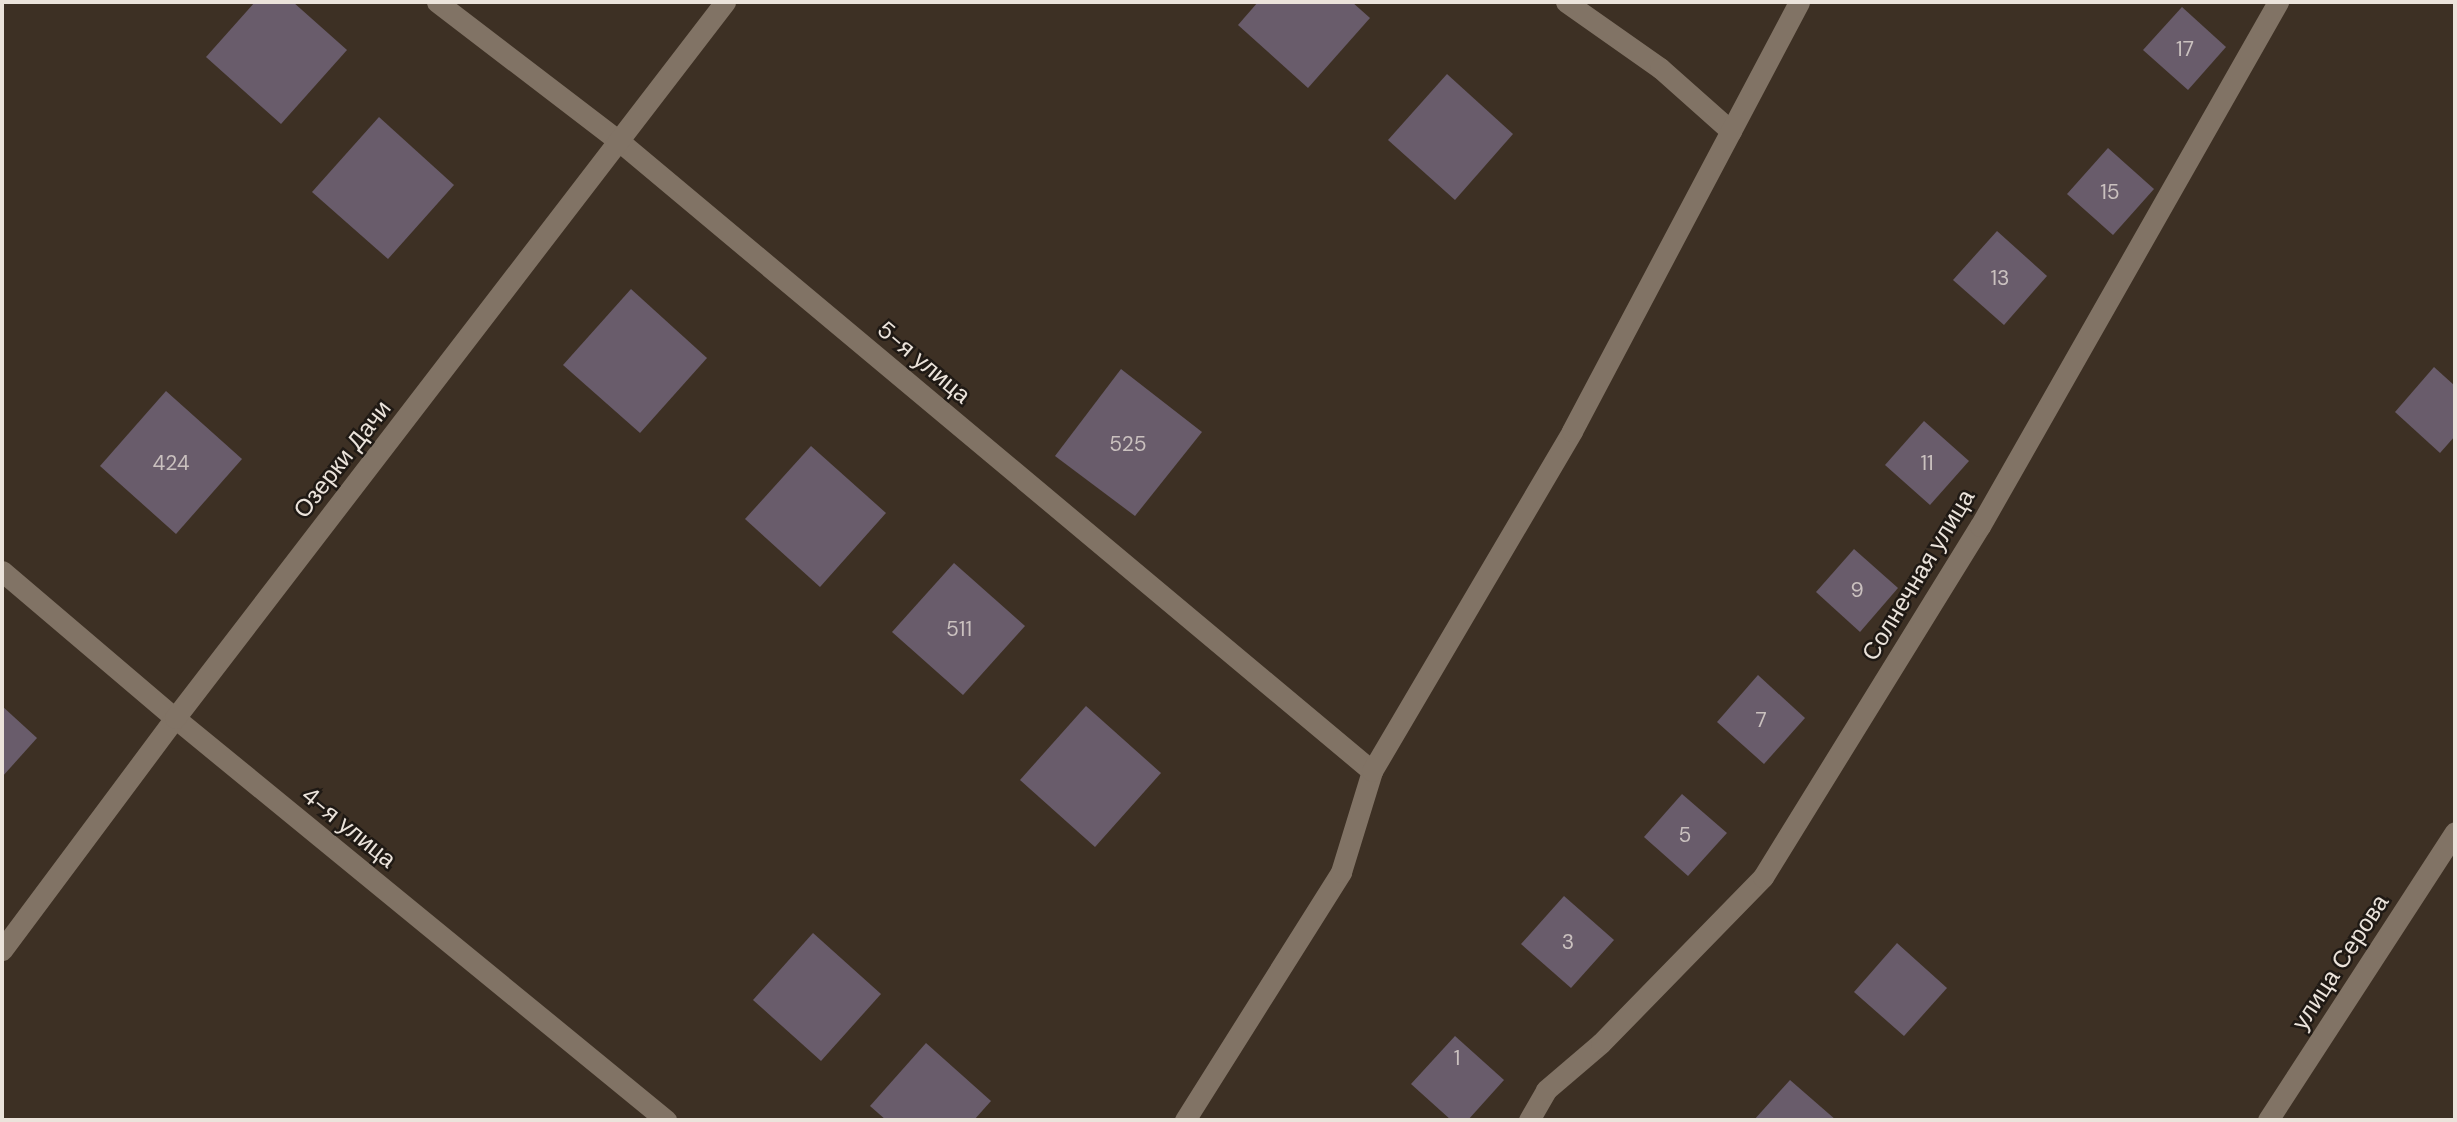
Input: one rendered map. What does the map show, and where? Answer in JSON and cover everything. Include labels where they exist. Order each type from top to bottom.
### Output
[{"type":"street","name":"5-я улица","points":[[437,2],[619,141],[1372,771]]},
{"type":"street","name":"Озерки Дачи","points":[[2,950],[175,718],[725,2]]},
{"type":"street","points":[[1566,2],[1660,68],[1731,131]]},
{"type":"street","points":[[1185,1120],[1341,872],[1372,771],[1572,431],[1799,2]]},
{"type":"street","name":"Солнечная улица","points":[[1530,1120],[1546,1090],[1601,1043],[1763,877],[1979,526],[2278,2]]},
{"type":"street","name":"4-я улица","points":[[2,571],[175,718],[666,1120]]},
{"type":"street","name":"улица Серова","points":[[2268,1120],[2455,832]]},
{"type":"building","points":[[255,2],[293,2],[347,50],[281,124],[206,57]]},
{"type":"building","points":[[1258,2],[1352,2],[1370,18],[1308,88],[1238,25]]},
{"type":"building","points":[[2182,7],[2226,47],[2188,90],[2143,50]]},
{"type":"building","points":[[1447,74],[1513,134],[1455,200],[1388,140]]},
{"type":"building","points":[[379,117],[454,185],[388,259],[312,192]]},
{"type":"building","points":[[2108,148],[2154,189],[2113,235],[2067,194]]},
{"type":"building","points":[[1997,231],[2047,276],[2004,325],[1953,280]]},
{"type":"building","points":[[631,289],[707,358],[640,433],[563,365]]},
{"type":"building","points":[[2434,367],[2455,386],[2455,436],[2440,453],[2395,412]]},
{"type":"building","points":[[1121,369],[1202,432],[1135,516],[1055,456]]},
{"type":"building","points":[[166,391],[242,459],[176,534],[100,466]]},
{"type":"building","points":[[1924,421],[1969,461],[1930,505],[1885,465]]},
{"type":"building","points":[[811,446],[886,513],[820,587],[745,519]]},
{"type":"building","points":[[1854,549],[1898,588],[1860,632],[1816,592]]},
{"type":"building","points":[[954,563],[1025,626],[963,695],[892,632]]},
{"type":"building","points":[[1758,675],[1805,718],[1764,764],[1717,722]]},
{"type":"building","points":[[2,706],[37,738],[2,777]]},
{"type":"building","points":[[1086,706],[1161,773],[1095,847],[1020,780]]},
{"type":"building","points":[[1682,794],[1727,833],[1688,876],[1644,837]]},
{"type":"building","points":[[1564,896],[1614,940],[1571,988],[1521,944]]},
{"type":"building","points":[[813,933],[881,994],[821,1061],[753,1000]]},
{"type":"building","points":[[1897,943],[1947,988],[1904,1036],[1854,992]]},
{"type":"building","points":[[1455,1036],[1504,1080],[1468,1120],[1451,1120],[1411,1084]]},
{"type":"building","points":[[926,1043],[991,1101],[974,1120],[886,1120],[870,1106]]},
{"type":"building","points":[[1790,1080],[1836,1120],[1754,1120]]}]
